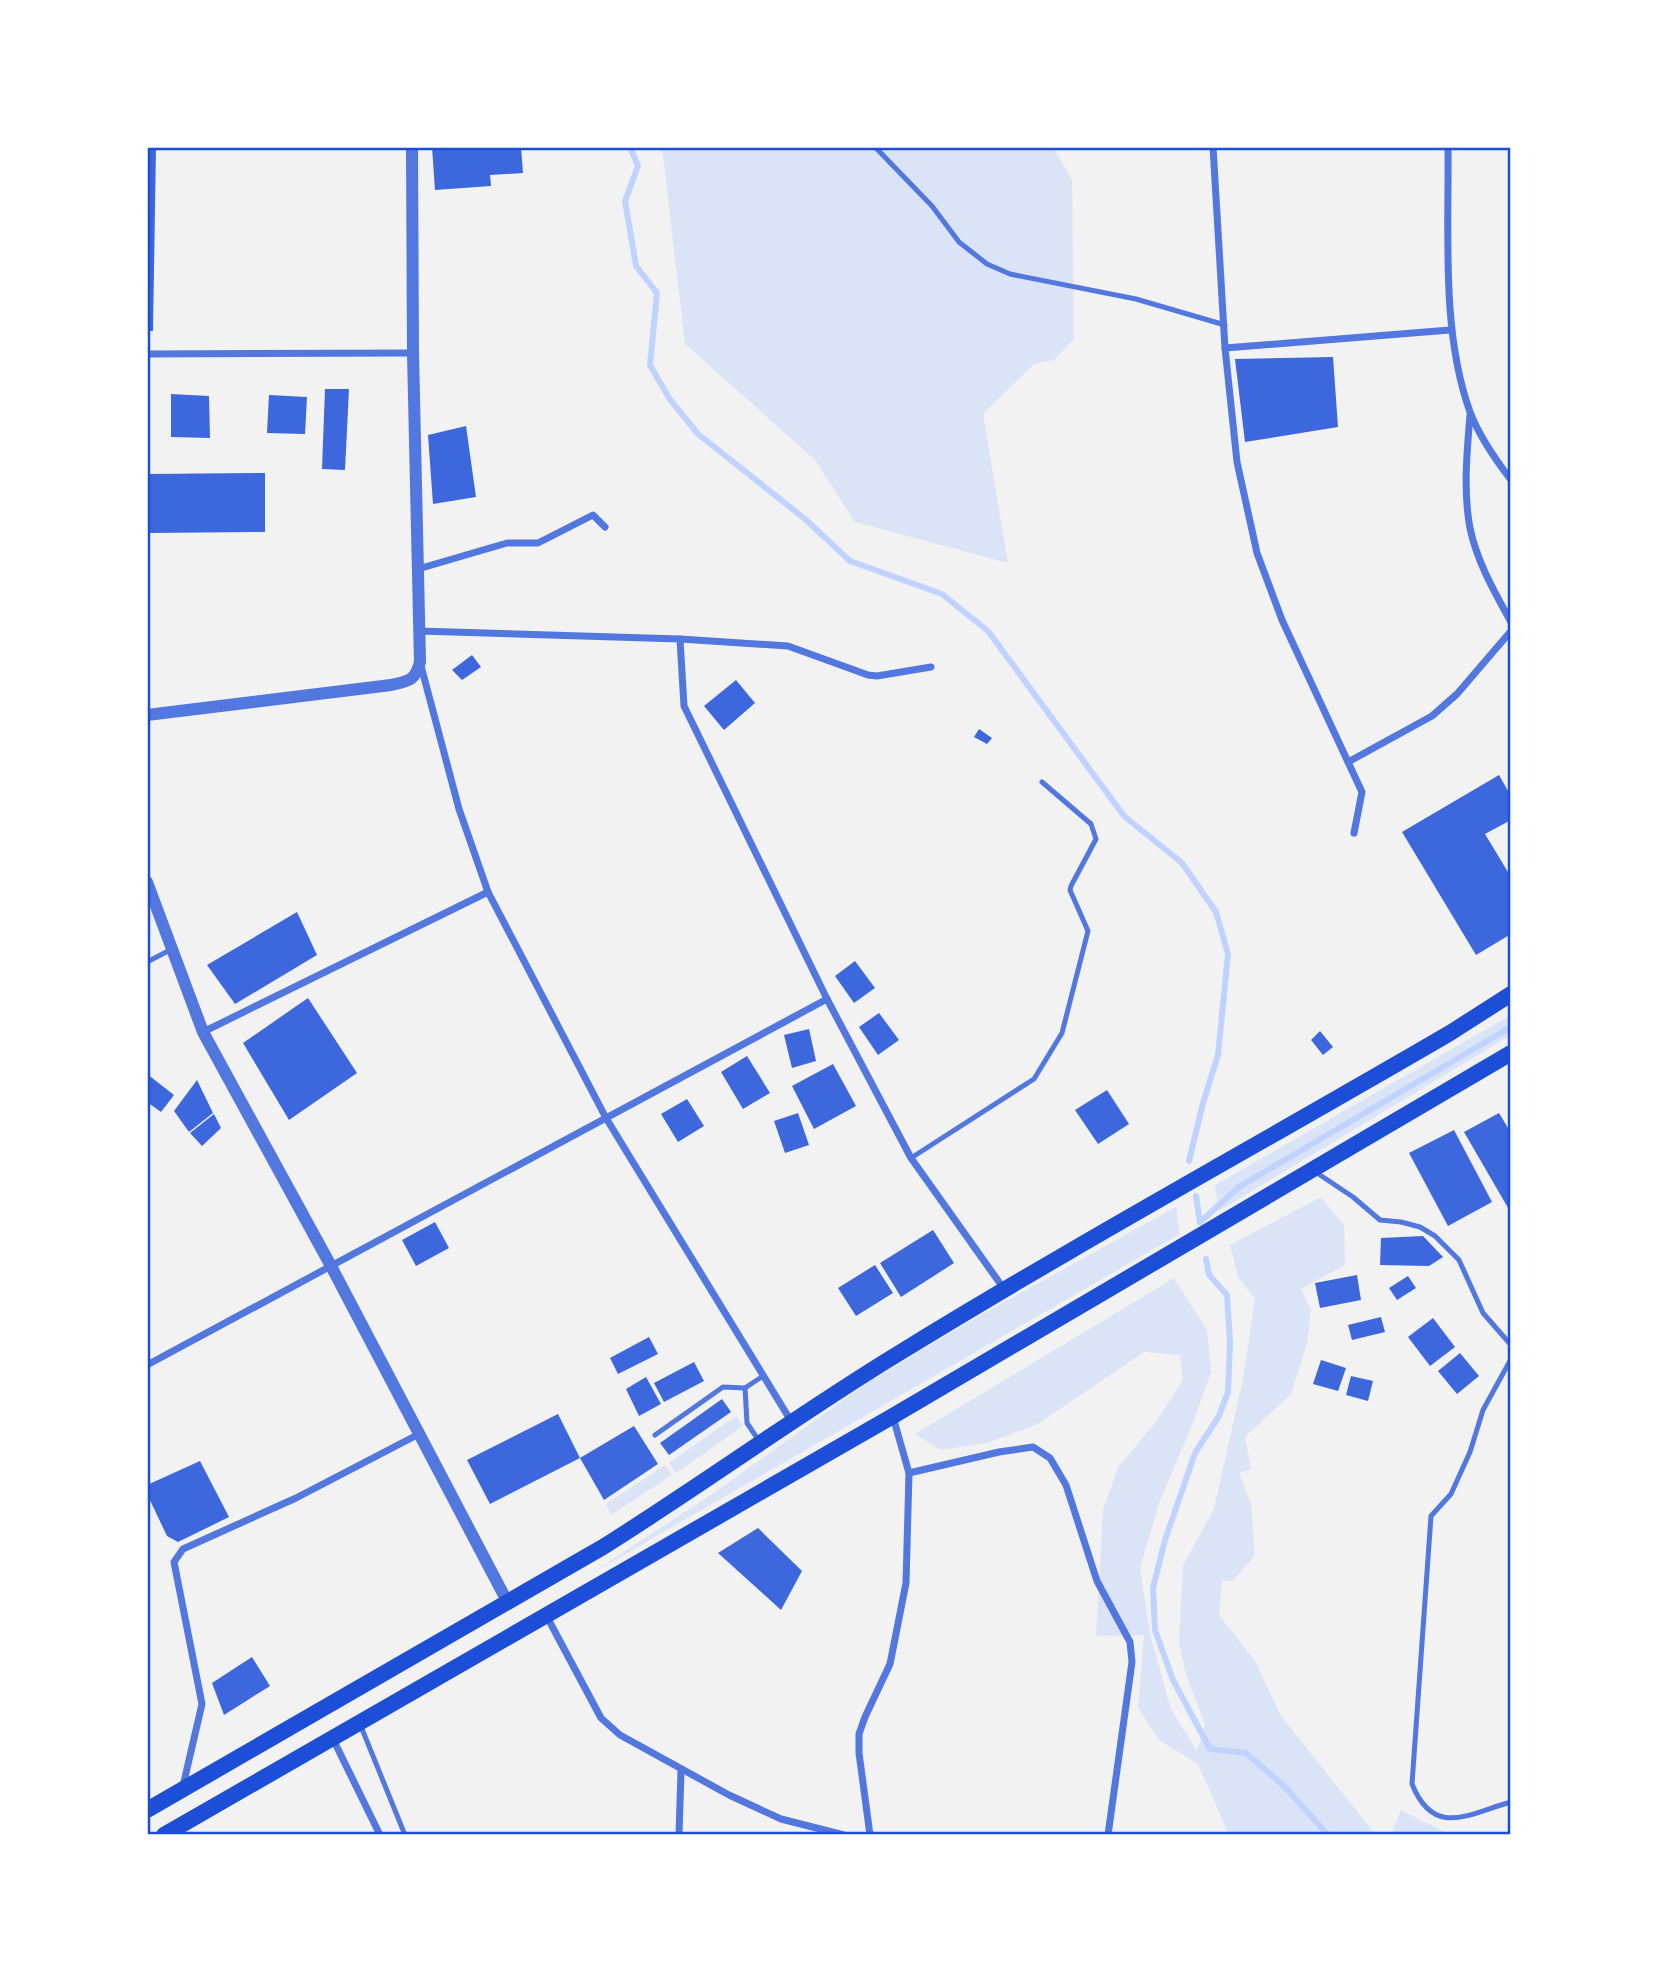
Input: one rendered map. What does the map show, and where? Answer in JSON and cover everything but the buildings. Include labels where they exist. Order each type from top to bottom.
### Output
[{"type":"main road","points":[[147,1810],[508,1603],[657,1513],[791,1421],[1004,1290],[1450,1033],[1511,994]]},
{"type":"main road","points":[[164,1835],[893,1416],[1511,1053]]},
{"type":"street","points":[[412,147],[413,353],[420,662],[459,809],[488,892],[606,1118],[791,1421]]},
{"type":"street","points":[[1213,147],[1225,348],[1237,462],[1257,553],[1282,620],[1362,792],[1354,833]]},
{"type":"street","points":[[1448,147],[1450,330],[1470,412],[1492,455],[1511,480]]},
{"type":"street","points":[[1225,348],[1450,330]]},
{"type":"street","points":[[147,355],[413,353]]},
{"type":"street","points":[[1470,412],[1466,473],[1470,528],[1488,581],[1511,622]]},
{"type":"street","points":[[418,569],[507,543],[538,542],[593,515],[604,527]]},
{"type":"street","points":[[419,631],[680,639],[788,646],[867,675],[877,676],[932,667]]},
{"type":"street","points":[[1348,762],[1432,716],[1457,694],[1511,631]]},
{"type":"street","points":[[680,639],[684,706],[827,999],[911,1158],[1004,1290]]},
{"type":"street","points":[[147,715],[408,682],[417,674],[420,662]]},
{"type":"street","points":[[147,882],[203,1032],[331,1266],[508,1603]]},
{"type":"street","points":[[203,1032],[488,892]]},
{"type":"street","points":[[147,1365],[827,999]]},
{"type":"street","points":[[870,1835],[859,1734],[890,1664],[905,1583],[909,1473],[893,1416]]},
{"type":"street","points":[[182,1790],[202,1704],[174,1562],[183,1549],[296,1498],[419,1434]]},
{"type":"street","points":[[909,1473],[999,1452],[1034,1447],[1050,1458],[1066,1485],[1097,1581],[1130,1642],[1132,1661],[1108,1835]]},
{"type":"street","points":[[545,1615],[601,1718],[620,1735],[729,1796],[781,1819],[844,1835]]},
{"type":"street","points":[[333,1739],[380,1835]]},
{"type":"street","points":[[679,1835],[681,1770]]},
{"type":"lane","points":[[875,147],[932,206],[959,242],[987,264],[1010,274],[1136,299],[1225,325]]},
{"type":"lane","points":[[911,1158],[1034,1079],[1062,1033],[1087,931],[1086,923],[1070,890],[1096,839],[1091,824],[1042,782]]},
{"type":"lane","points":[[147,962],[173,948]]},
{"type":"lane","points":[[1314,1171],[1353,1196],[1380,1220],[1420,1227],[1436,1236],[1459,1260],[1483,1313],[1511,1345]]},
{"type":"lane","points":[[1511,1359],[1483,1410],[1470,1452],[1451,1493],[1431,1516],[1412,1784],[1427,1809],[1438,1817],[1465,1818],[1511,1802]]},
{"type":"lane","points":[[655,1435],[723,1387],[745,1388],[763,1376]]},
{"type":"lane","points":[[745,1388],[747,1423],[760,1442]]},
{"type":"lane","points":[[360,1724],[405,1835]]},
{"type":"shaded area","points":[[662,147],[1053,147],[1072,180],[1074,339],[1054,360],[1034,364],[983,414],[1008,563],[855,522],[815,460],[685,344]]},
{"type":"shaded area","points":[[1511,1015],[1511,1035],[1219,1211],[1215,1185]]},
{"type":"shaded area","points":[[1321,1197],[1344,1225],[1345,1265],[1301,1289],[1311,1310],[1307,1343],[1291,1394],[1245,1437],[1251,1469],[1239,1473],[1251,1504],[1255,1556],[1232,1581],[1222,1581],[1219,1615],[1255,1661],[1281,1716],[1376,1835],[1229,1835],[1198,1764],[1160,1741],[1138,1708],[1144,1635],[1096,1636],[1103,1510],[1118,1467],[1156,1422],[1183,1380],[1180,1355],[1144,1352],[1038,1424],[987,1443],[940,1450],[915,1434],[1174,1278],[1207,1330],[1211,1372],[1159,1503],[1140,1568],[1150,1634],[1171,1709],[1197,1751],[1205,1725],[1186,1674],[1179,1643],[1183,1565],[1214,1509],[1243,1379],[1255,1299],[1238,1277],[1230,1245]]},
{"type":"shaded area","points":[[1176,1207],[1180,1234],[589,1575],[718,1490],[867,1383],[977,1317]]},
{"type":"shaded area","points":[[736,1416],[743,1426],[676,1473],[669,1463]]},
{"type":"shaded area","points":[[665,1465],[672,1475],[611,1515],[606,1504]]},
{"type":"shaded area","points":[[1401,1810],[1451,1835],[1391,1835]]},
{"type":"waterway","points":[[630,147],[638,166],[625,201],[636,266],[657,293],[650,365],[669,398],[698,434],[805,519],[850,561],[942,594],[988,631],[1124,816],[1182,863],[1216,912],[1228,954],[1218,1055],[1189,1161]]},
{"type":"waterway","points":[[1200,1222],[1239,1187],[1511,1027]]},
{"type":"waterway","points":[[1196,1196],[1200,1222]]},
{"type":"waterway","points":[[1206,1259],[1209,1275],[1227,1295],[1230,1342],[1228,1392],[1219,1416],[1195,1453],[1165,1540],[1153,1588],[1155,1630],[1173,1680],[1210,1749],[1246,1753],[1285,1787],[1328,1835]]}]
